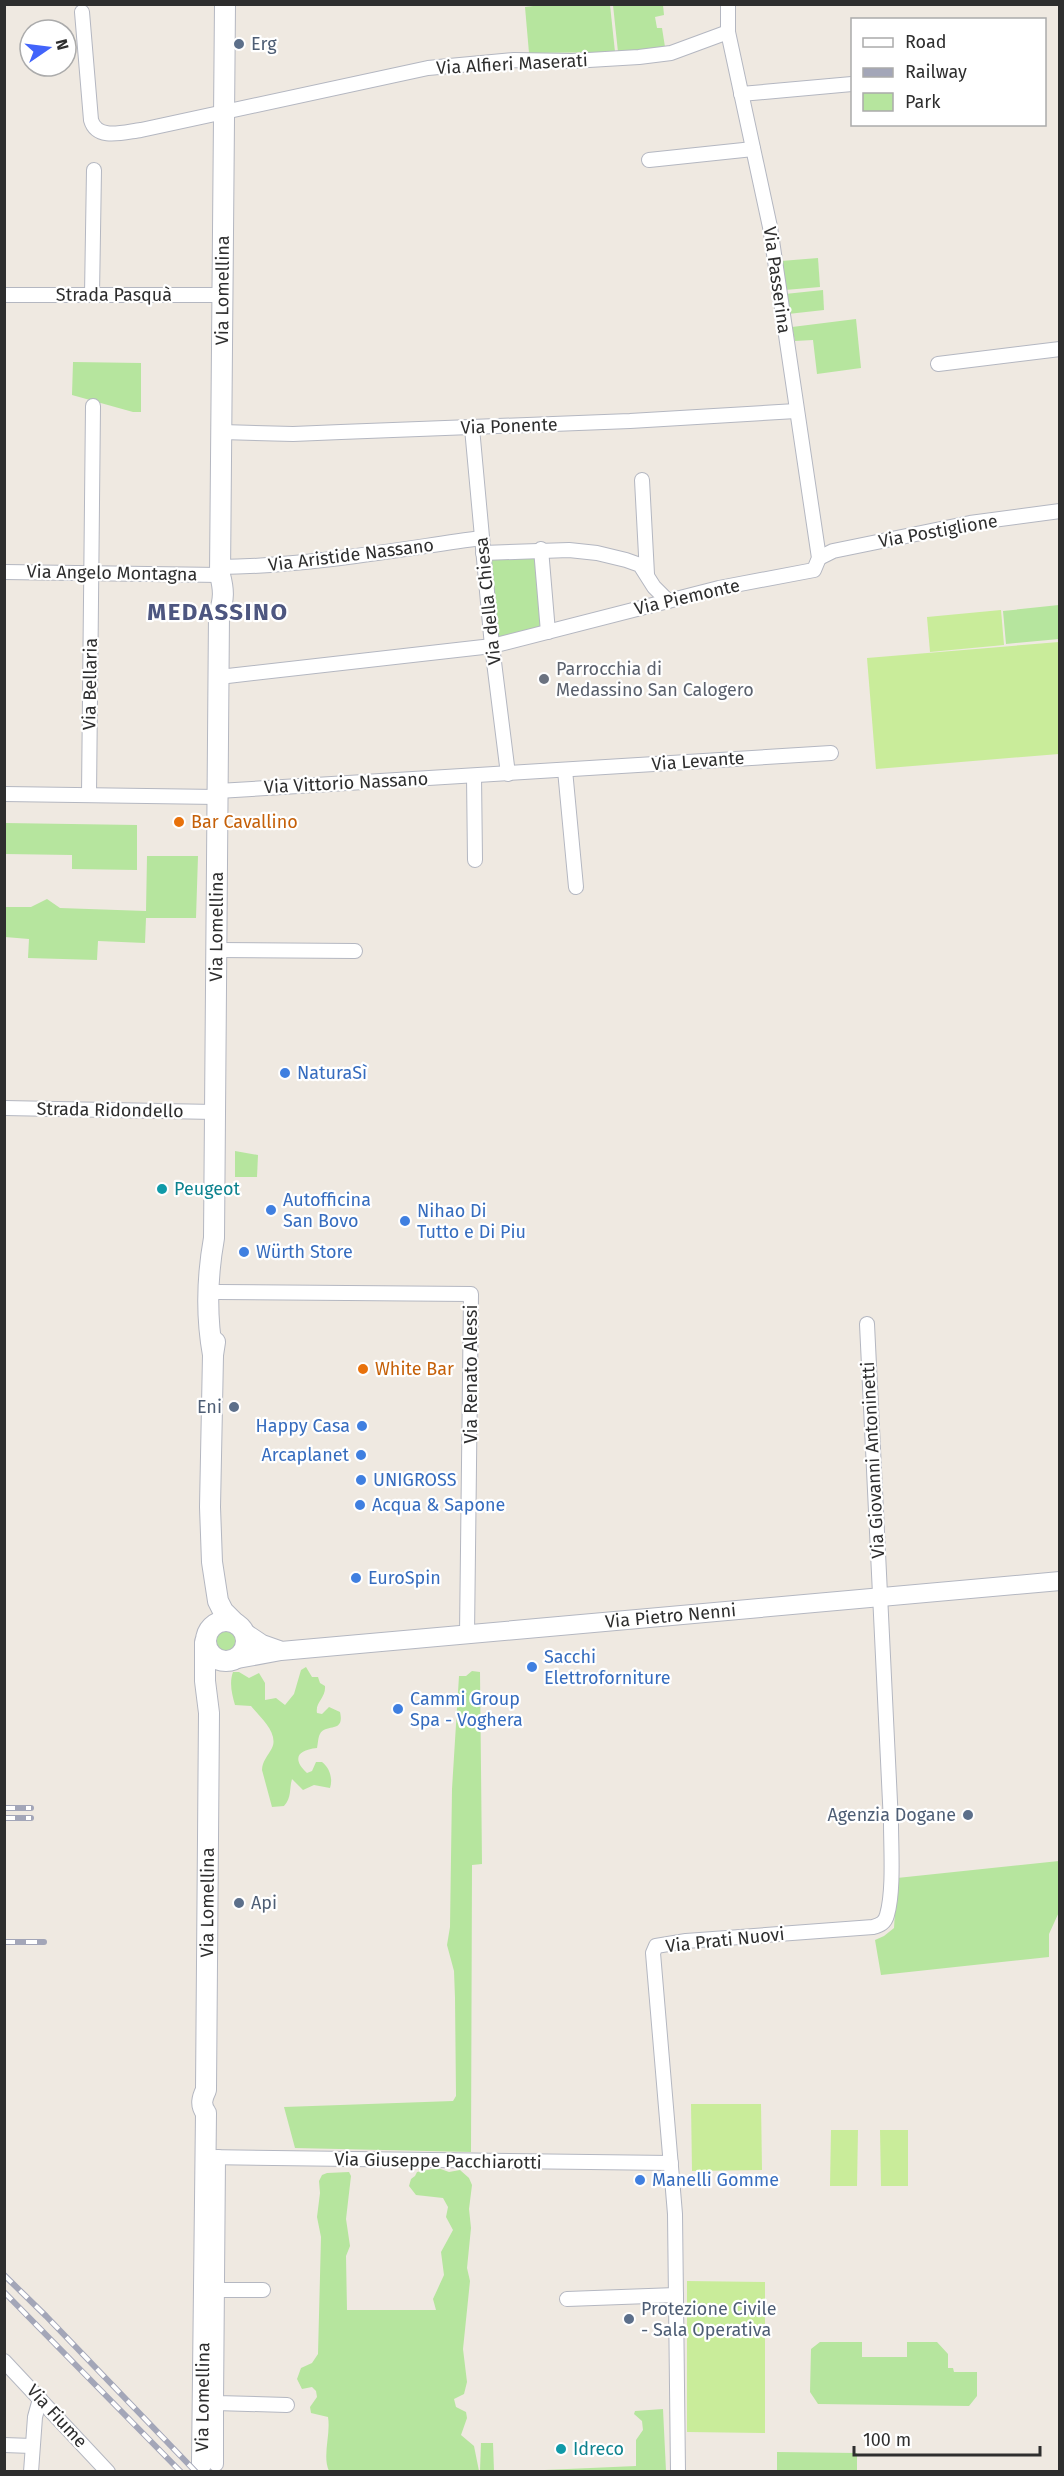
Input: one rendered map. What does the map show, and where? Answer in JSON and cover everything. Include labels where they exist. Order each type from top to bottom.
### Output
[{"type":"main road","name":"Via Lomellina","points":[[209,2464],[212,2157],[206,2113],[210,2105],[210,2097],[206,2090],[209,1713],[205,1682],[209,1614],[204,1580],[210,1507],[213,1355],[218,1326],[218,1269],[214,1238],[219,615],[224,601],[220,573],[225,4]]},
{"type":"main road","name":"Via Lomellina","points":[[213,1355],[208,1319],[208,1269],[214,1238]]},
{"type":"main road","name":"Via Lomellina","points":[[209,1713],[216,1678],[230,1660],[238,1657],[246,1646],[240,1627],[223,1611],[216,1592],[210,1507]]},
{"type":"main road","points":[[230,1660],[222,1661],[210,1654],[207,1637],[214,1624],[220,1621],[240,1627]]},
{"type":"street","name":"Via Passerina","points":[[728,4],[728,32],[770,227],[819,558]]},
{"type":"street","name":"Via Alfieri Maserati","points":[[82,12],[91,120],[99,132],[106,134],[141,130],[428,68],[514,60],[572,61],[639,57],[671,53],[728,32]]},
{"type":"street","points":[[741,94],[851,84]]},
{"type":"street","points":[[649,160],[753,149]]},
{"type":"street","points":[[92,295],[94,170]]},
{"type":"street","name":"Strada Pasquà","points":[[4,294],[223,295]]},
{"type":"street","points":[[938,364],[1059,349]]},
{"type":"street","name":"Via Bellaria","points":[[89,795],[93,406]]},
{"type":"street","name":"Via Ponente","points":[[222,432],[293,434],[472,428],[630,422],[796,411]]},
{"type":"street","name":"Via della Chiesa","points":[[472,428],[492,646],[508,774]]},
{"type":"street","points":[[642,480],[647,575]]},
{"type":"street","name":"Via Postiglione","points":[[819,558],[833,551],[970,523],[1059,511]]},
{"type":"street","name":"Via Aristide Nassano","points":[[220,573],[481,538]]},
{"type":"street","points":[[541,549],[548,632]]},
{"type":"street","points":[[483,553],[541,549],[597,553],[626,560],[640,565],[654,587],[668,602]]},
{"type":"street","name":"Via Piemonte","points":[[492,646],[719,588],[814,570],[819,558]]},
{"type":"street","name":"Via Angelo Montagna","points":[[4,572],[220,573]]},
{"type":"street","points":[[219,677],[492,646]]},
{"type":"street","name":"Via Levante","points":[[565,770],[831,753]]},
{"type":"street","points":[[565,770],[576,887]]},
{"type":"street","name":"Via Vittorio Nassano","points":[[4,794],[218,794],[565,770]]},
{"type":"street","points":[[474,776],[475,860]]},
{"type":"street","points":[[216,950],[355,951]]},
{"type":"street","name":"Strada Ridondello","points":[[4,1108],[215,1112]]},
{"type":"street","name":"Via Renato Alessi","points":[[218,1292],[471,1294],[467,1635]]},
{"type":"street","name":"Via Giovanni Antoninetti","points":[[867,1324],[880,1597]]},
{"type":"street","name":"Via Pietro Nenni","points":[[230,1660],[281,1651],[1059,1581]]},
{"type":"street","name":"Via Prati Nuovi","points":[[678,2472],[675,2214],[653,1953],[656,1946],[686,1941],[873,1927],[882,1923],[887,1917],[891,1882],[891,1823],[880,1597]]},
{"type":"street","name":"Via Pietro Nenni","points":[[240,1627],[262,1644],[281,1651]]},
{"type":"street","name":"Via Giuseppe Pacchiarotti","points":[[212,2157],[671,2163]]},
{"type":"street","name":"Via Lomellina","points":[[209,2464],[216,2403],[217,2290],[212,2157]]},
{"type":"street","points":[[217,2290],[263,2290]]},
{"type":"street","points":[[567,2299],[676,2295]]},
{"type":"street","name":"Via Fiume","points":[[4,2361],[108,2472]]},
{"type":"street","points":[[31,2472],[35,2417],[40,2399]]},
{"type":"street","name":"Via Lomellina","points":[[216,2403],[287,2405]]},
{"type":"street","points":[[4,2445],[32,2446]]},
{"type":"green space","points":[[550,4],[610,5],[615,52],[529,53],[525,7]]},
{"type":"green space","points":[[613,5],[663,5],[664,15],[655,17],[657,28],[662,28],[665,47],[618,52]]},
{"type":"green space","points":[[818,258],[820,287],[785,290],[781,261]]},
{"type":"green space","points":[[823,290],[824,310],[788,314],[785,294]]},
{"type":"green space","points":[[856,319],[861,368],[817,374],[813,340],[795,341],[792,327]]},
{"type":"green space","points":[[73,362],[141,363],[141,412],[133,412],[72,395]]},
{"type":"green space","points":[[538,554],[544,626],[497,638],[489,557]]},
{"type":"green space","points":[[1059,605],[1059,639],[1006,644],[1003,611]]},
{"type":"green space","points":[[1001,610],[1004,645],[930,652],[927,617]]},
{"type":"green space","points":[[1059,642],[1059,754],[876,769],[867,658]]},
{"type":"green space","points":[[5,823],[137,825],[137,870],[72,869],[72,855],[5,854]]},
{"type":"green space","points":[[147,856],[198,856],[196,918],[146,918],[145,943],[98,941],[97,960],[28,958],[29,939],[5,937],[5,907],[31,907],[47,899],[60,908],[146,911]]},
{"type":"green space","points":[[235,1151],[258,1155],[257,1177],[235,1177]]},
{"type":"green space","points":[[225,1630],[233,1633],[236,1641],[233,1649],[225,1652],[217,1649],[214,1641],[217,1633]]},
{"type":"green space","points":[[306,1667],[312,1677],[318,1677],[320,1683],[325,1686],[317,1713],[322,1714],[329,1707],[340,1712],[341,1719],[337,1726],[326,1729],[320,1734],[317,1748],[301,1753],[298,1759],[307,1773],[312,1771],[316,1762],[325,1764],[331,1777],[331,1785],[330,1788],[314,1785],[303,1790],[292,1779],[287,1803],[284,1806],[272,1807],[262,1767],[272,1748],[273,1737],[268,1726],[251,1706],[235,1705],[231,1680],[233,1672],[239,1672],[249,1678],[259,1673],[265,1683],[265,1700],[276,1698],[285,1705],[294,1694],[301,1670]]},
{"type":"green space","points":[[472,1671],[480,1672],[482,1864],[472,1865],[471,2152],[295,2148],[284,2107],[453,2101],[456,2096],[454,1971],[447,1945],[450,1927],[452,1789],[459,1676],[466,1676]]},
{"type":"green space","points":[[1059,1861],[1059,1912],[1049,1934],[1049,1957],[881,1975],[875,1940],[894,1928],[897,1878]]},
{"type":"green space","points":[[691,2104],[761,2104],[762,2170],[692,2171]]},
{"type":"green space","points":[[831,2130],[858,2130],[857,2186],[830,2186]]},
{"type":"green space","points":[[880,2130],[908,2130],[908,2186],[881,2186]]},
{"type":"green space","points":[[438,2168],[449,2172],[460,2170],[469,2178],[472,2185],[467,2268],[470,2281],[463,2349],[467,2382],[464,2394],[454,2399],[456,2407],[466,2412],[467,2418],[461,2435],[474,2446],[479,2471],[329,2471],[326,2459],[328,2417],[311,2413],[310,2407],[317,2397],[316,2391],[312,2387],[302,2389],[297,2379],[301,2368],[312,2363],[318,2354],[321,2237],[317,2217],[319,2181],[322,2175],[327,2173],[349,2172],[351,2176],[346,2219],[350,2246],[346,2256],[347,2310],[436,2310],[433,2299],[444,2275],[441,2252],[453,2230],[446,2217],[448,2207],[443,2198],[416,2195],[409,2186],[417,2172]]},
{"type":"green space","points":[[687,2281],[765,2282],[765,2433],[687,2432]]},
{"type":"green space","points":[[820,2342],[862,2342],[862,2357],[907,2357],[907,2342],[937,2342],[948,2354],[948,2368],[953,2368],[954,2372],[977,2372],[977,2396],[969,2406],[818,2404],[810,2392],[811,2349]]},
{"type":"green space","points":[[663,2409],[666,2471],[522,2471],[636,2466],[636,2440],[643,2430],[642,2421],[634,2414],[635,2411]]},
{"type":"green space","points":[[481,2443],[493,2443],[494,2471],[480,2471]]},
{"type":"green space","points":[[777,2452],[857,2453],[857,2471],[777,2471]]},
{"type":"railway","points":[[4,1808],[31,1808]]},
{"type":"railway","points":[[4,1818],[31,1818]]},
{"type":"railway","points":[[4,1942],[44,1942]]},
{"type":"railway","points":[[4,2275],[196,2472]]},
{"type":"railway","points":[[4,2292],[181,2472]]},
{"type":"place","name":"Erg","points":[[239,44]]},
{"type":"place","name":"Parrocchia di Medassino San Calogero","points":[[544,679]]},
{"type":"place","name":"Bar Cavallino","points":[[179,822]]},
{"type":"place","name":"NaturaSì","points":[[285,1073]]},
{"type":"place","name":"Peugeot","points":[[162,1189]]},
{"type":"place","name":"Autofficina San Bovo","points":[[271,1210]]},
{"type":"place","name":"Nihao Di Tutto e Di Piu","points":[[405,1221]]},
{"type":"place","name":"Würth Store","points":[[244,1252]]},
{"type":"place","name":"White Bar","points":[[363,1369]]},
{"type":"place","name":"Eni","points":[[234,1407]]},
{"type":"place","name":"Happy Casa","points":[[362,1426]]},
{"type":"place","name":"Arcaplanet","points":[[361,1455]]},
{"type":"place","name":"UNIGROSS","points":[[361,1480]]},
{"type":"place","name":"Acqua & Sapone","points":[[360,1505]]},
{"type":"place","name":"EuroSpin","points":[[356,1578]]},
{"type":"place","name":"Sacchi Elettroforniture","points":[[532,1667]]},
{"type":"place","name":"Cammi Group Spa - Voghera","points":[[398,1709]]},
{"type":"place","name":"Agenzia Dogane","points":[[968,1815]]},
{"type":"place","name":"Api","points":[[239,1903]]},
{"type":"place","name":"Manelli Gomme","points":[[640,2180]]},
{"type":"place","name":"Protezione Civile - Sala Operativa","points":[[629,2319]]},
{"type":"place","name":"Idreco","points":[[561,2449]]},
{"type":"district","name":"MEDASSINO","points":[[218,612]]}]
